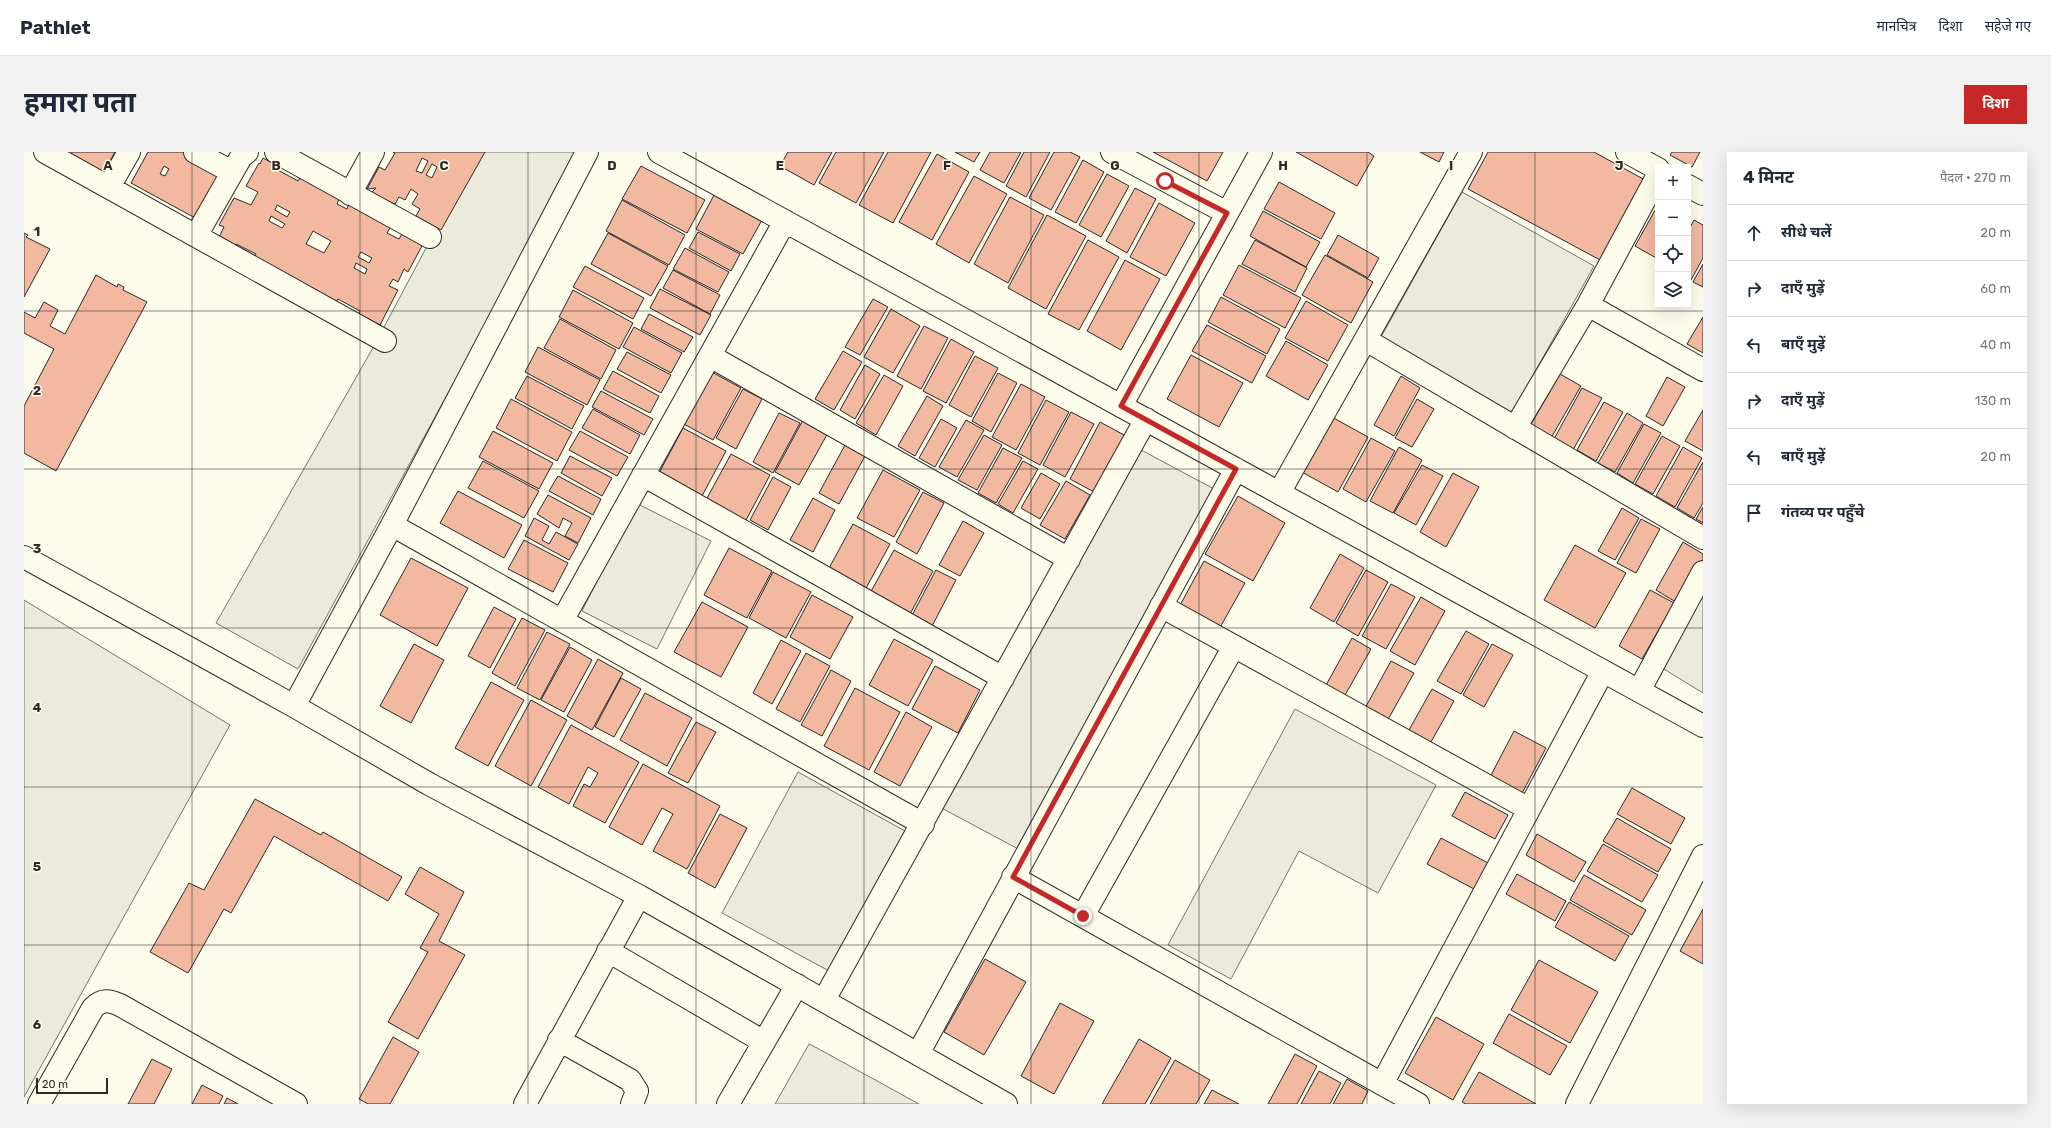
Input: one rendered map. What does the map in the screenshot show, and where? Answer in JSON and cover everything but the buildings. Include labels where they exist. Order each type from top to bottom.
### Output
[{"type":"street","points":[[45,152],[385,341]]},
{"type":"street","points":[[109,187],[129,152]]},
{"type":"street","points":[[196,152],[232,172]]},
{"type":"street","points":[[196,236],[240,157],[248,152]]},
{"type":"street","points":[[276,152],[430,237]]},
{"type":"street","points":[[350,194],[373,152]]},
{"type":"street","points":[[294,706],[392,525],[587,152]]},
{"type":"street","points":[[659,152],[1703,726]]},
{"type":"street","points":[[1112,152],[1227,213]]},
{"type":"street","points":[[1121,406],[1261,152]]},
{"type":"street","points":[[1279,493],[1471,152]]},
{"type":"street","points":[[1627,152],[1655,167]]},
{"type":"street","points":[[1515,428],[1588,305],[1655,181]]},
{"type":"street","points":[[1691,188],[1703,194]]},
{"type":"street","points":[[562,621],[785,221]]},
{"type":"street","points":[[1588,305],[1703,370]]},
{"type":"street","points":[[1366,340],[1703,538]]},
{"type":"street","points":[[710,356],[1069,559]]},
{"type":"street","points":[[824,1000],[1146,420]]},
{"type":"street","points":[[918,1054],[1160,606],[1236,469]]},
{"type":"street","points":[[643,475],[1003,678]]},
{"type":"street","points":[[392,525],[923,824]]},
{"type":"street","points":[[24,557],[294,706],[429,784],[639,896],[797,984],[1006,1104]]},
{"type":"street","points":[[1639,691],[1703,572]]},
{"type":"street","points":[[1160,606],[1530,809]]},
{"type":"street","points":[[1083,916],[1234,646]]},
{"type":"street","points":[[1382,1084],[1603,671]]},
{"type":"street","points":[[1577,1104],[1703,856]]},
{"type":"street","points":[[1013,877],[1418,1104]]},
{"type":"street","points":[[525,1104],[639,896]]},
{"type":"street","points":[[608,951],[764,1042]]},
{"type":"street","points":[[728,1104],[797,984]]},
{"type":"street","points":[[39,1104],[93,1008],[99,1002],[106,1001],[120,1005],[296,1104]]},
{"type":"street","points":[[559,1040],[630,1080],[637,1091],[632,1104]]},
{"type":"shaded area","points":[[477,152],[579,152],[298,669],[216,623],[374,346]]},
{"type":"shaded area","points":[[1462,192],[1594,266],[1508,420],[1376,346]]},
{"type":"shaded area","points":[[1130,444],[1214,489],[1020,850],[936,805]]},
{"type":"shaded area","points":[[636,503],[711,541],[657,649],[582,611]]},
{"type":"shaded area","points":[[1703,589],[1703,693],[1659,666]]},
{"type":"shaded area","points":[[24,600],[230,725],[24,1097]]},
{"type":"shaded area","points":[[1295,709],[1436,785],[1378,893],[1299,851],[1231,979],[1168,945]]},
{"type":"shaded area","points":[[798,772],[905,831],[829,971],[722,913]]},
{"type":"shaded area","points":[[809,1044],[817,1048],[919,1104],[775,1104]]},
{"type":"route","points":[[1083,916],[1013,877],[1236,469],[1121,406],[1227,213],[1165,181]]}]
